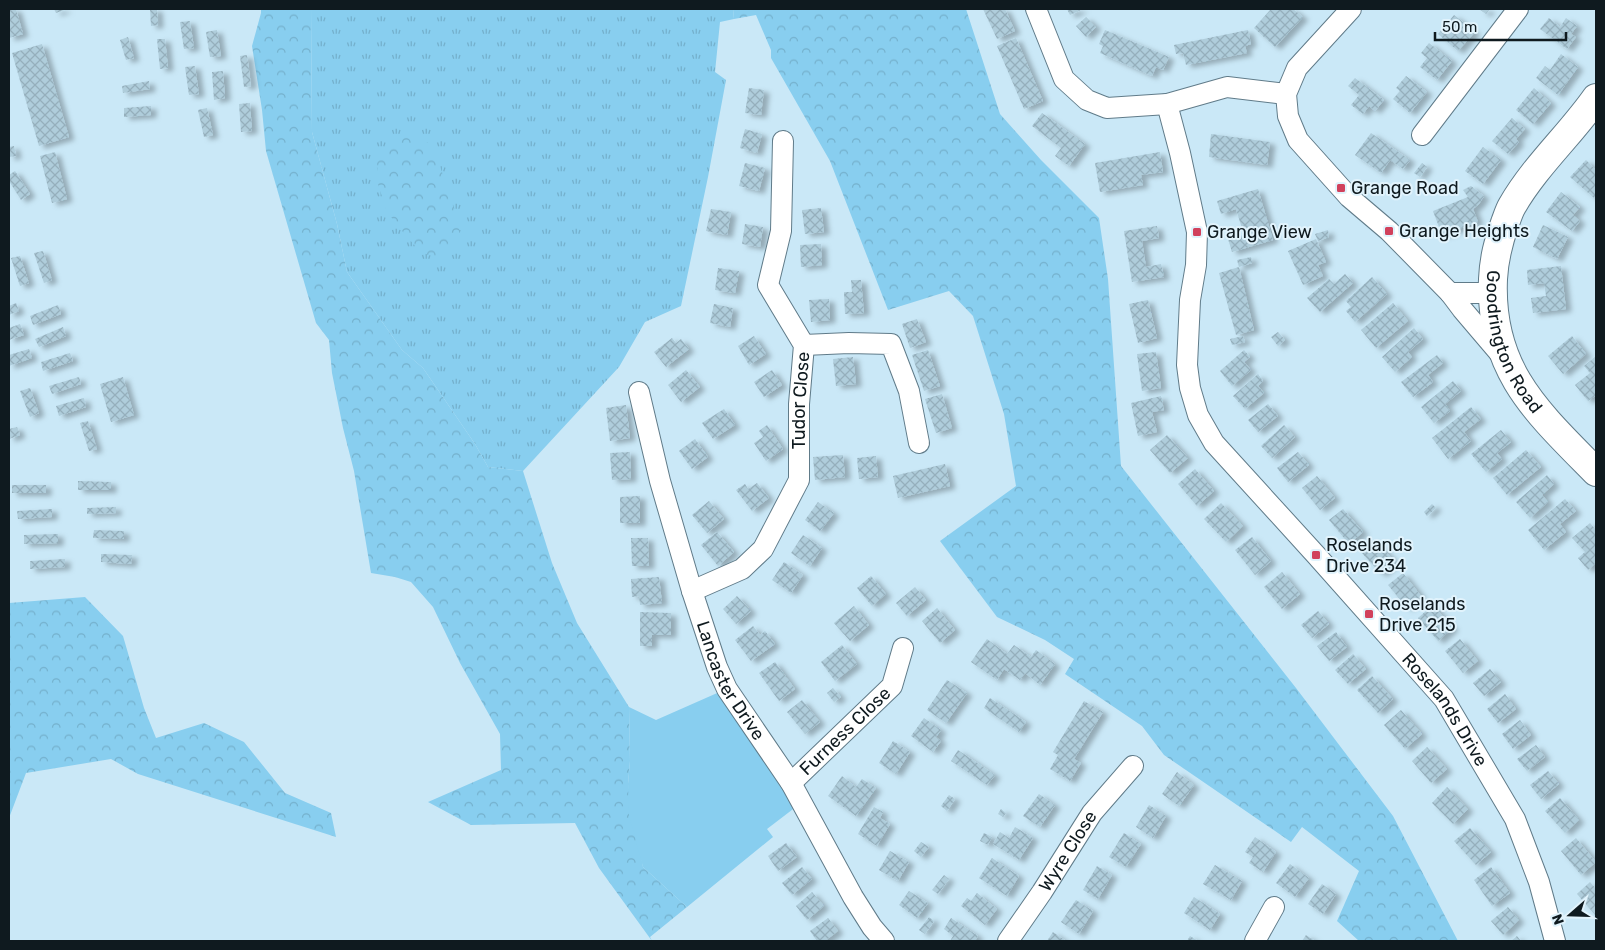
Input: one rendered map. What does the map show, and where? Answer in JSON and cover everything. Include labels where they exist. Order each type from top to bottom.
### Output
[{"type":"street","points":[[1036,9],[1064,79],[1087,100],[1107,108],[1167,104],[1227,87],[1286,94]]},
{"type":"street","points":[[1351,9],[1297,68],[1286,94],[1288,116],[1298,140],[1349,197],[1389,231],[1450,293],[1505,359]]},
{"type":"street","points":[[1422,135],[1518,9]]},
{"type":"street","name":"Goodrington Road","points":[[1596,98],[1529,181],[1511,207],[1497,247],[1493,293],[1495,324],[1505,359],[1516,379],[1542,416],[1596,472]]},
{"type":"street","name":"Roselands Drive","points":[[1167,104],[1197,232],[1196,265],[1190,300],[1187,365],[1190,388],[1198,415],[1214,443],[1444,699],[1516,819],[1539,882],[1555,941]]},
{"type":"street","name":"Tudor Close","points":[[692,591],[742,569],[763,549],[799,480],[799,404],[804,345],[768,284],[781,231],[782,141]]},
{"type":"street","points":[[1450,293],[1493,293]]},
{"type":"street","points":[[804,345],[891,344],[909,391],[919,443]]},
{"type":"street","name":"Lancaster Drive","points":[[639,392],[660,481],[692,591],[717,667],[727,689],[791,783],[853,897],[872,927],[884,941]]},
{"type":"street","name":"Furness Close","points":[[791,783],[892,686],[903,648]]},
{"type":"street","name":"Wyre Close","points":[[1008,941],[1042,892],[1092,813],[1133,766]]},
{"type":"street","points":[[1255,941],[1274,907]]},
{"type":"green space","points":[[261,9],[311,9],[312,132],[337,224],[347,272],[402,350],[423,368],[475,444],[488,467],[523,471],[552,563],[577,623],[629,707],[630,761],[628,784],[643,867],[687,907],[650,937],[652,941],[599,868],[575,823],[471,825],[428,802],[501,770],[500,734],[460,663],[433,607],[411,582],[371,573],[354,471],[332,373],[329,340],[316,323],[266,151],[252,46]]},
{"type":"green space","points":[[311,9],[733,9],[734,19],[720,22],[715,72],[726,80],[681,306],[645,322],[619,367],[523,471],[488,467],[475,444],[423,368],[402,350],[347,272],[337,224],[312,132]]},
{"type":"green space","points":[[733,9],[966,9],[1000,114],[1041,160],[1099,218],[1108,279],[1121,466],[1296,688],[1393,816],[1458,941],[1359,941],[1337,921],[1359,871],[1302,827],[1291,842],[1164,755],[1142,726],[1065,674],[1074,659],[1045,640],[997,617],[940,541],[1016,486],[1004,414],[973,316],[949,291],[888,310],[830,161],[771,58],[771,50],[756,15],[734,19]]},
{"type":"green space","points":[[407,135],[425,140],[435,151],[457,218],[461,238],[459,246],[441,257],[428,255],[417,248],[403,232],[387,212],[378,184],[377,161],[389,143]]},
{"type":"green space","points":[[85,597],[123,636],[144,708],[156,738],[204,723],[244,742],[285,793],[331,813],[336,837],[138,774],[111,759],[26,773],[9,818],[9,603]]},
{"type":"green space","points":[[724,690],[801,803],[767,829],[773,837],[687,907],[643,867],[629,815],[629,707],[656,720]]},
{"type":"building","points":[[9,9],[16,9],[23,34],[9,38]]},
{"type":"building","points":[[54,9],[67,9],[56,13]]},
{"type":"building","points":[[150,9],[157,9],[158,25],[151,26]]},
{"type":"building","points":[[983,9],[1005,9],[1015,31],[997,39]]},
{"type":"building","points":[[1067,9],[1083,9],[1070,15]]},
{"type":"building","points":[[1271,9],[1293,9],[1303,17],[1275,47],[1254,28]]},
{"type":"building","points":[[1479,9],[1490,9],[1486,14]]},
{"type":"building","points":[[1454,15],[1475,32],[1458,51],[1438,34]]},
{"type":"building","points":[[1086,17],[1096,27],[1086,37],[1076,26]]},
{"type":"building","points":[[1549,18],[1560,27],[1566,18],[1577,26],[1571,34],[1576,37],[1567,49],[1540,29]]},
{"type":"building","points":[[190,21],[194,48],[184,49],[180,22]]},
{"type":"building","points":[[217,30],[221,56],[210,57],[206,32]]},
{"type":"building","points":[[1105,30],[1169,57],[1163,70],[1156,67],[1152,76],[1100,53],[1103,46],[1099,44]]},
{"type":"building","points":[[1248,30],[1251,44],[1245,46],[1247,53],[1186,65],[1183,53],[1176,54],[1174,45]]},
{"type":"building","points":[[128,37],[134,58],[126,60],[120,40]]},
{"type":"building","points":[[1016,38],[1043,101],[1024,109],[997,46]]},
{"type":"building","points":[[157,39],[165,39],[168,68],[160,69]]},
{"type":"building","points":[[1429,43],[1452,61],[1437,80],[1420,67],[1427,58],[1421,53]]},
{"type":"building","points":[[42,44],[69,137],[39,146],[12,53]]},
{"type":"building","points":[[1561,54],[1578,67],[1558,95],[1536,78],[1545,66],[1550,70]]},
{"type":"building","points":[[247,55],[251,86],[244,87],[240,56]]},
{"type":"building","points":[[195,66],[199,94],[189,95],[185,67]]},
{"type":"building","points":[[223,71],[225,98],[214,100],[212,72]]},
{"type":"building","points":[[1406,76],[1427,92],[1410,113],[1393,99],[1400,91],[1396,88]]},
{"type":"building","points":[[1355,78],[1384,100],[1375,111],[1369,106],[1363,114],[1351,105],[1359,95],[1348,86]]},
{"type":"building","points":[[149,81],[150,89],[123,93],[122,86]]},
{"type":"building","points":[[749,88],[764,90],[761,115],[745,113]]},
{"type":"building","points":[[1534,88],[1551,103],[1533,124],[1516,110]]},
{"type":"building","points":[[250,103],[252,131],[241,132],[239,104]]},
{"type":"building","points":[[151,106],[151,115],[124,117],[124,108]]},
{"type":"building","points":[[207,108],[213,135],[204,137],[198,110]]},
{"type":"building","points":[[1042,113],[1085,144],[1069,166],[1055,156],[1061,148],[1032,126]]},
{"type":"building","points":[[1512,118],[1525,129],[1516,139],[1519,142],[1508,154],[1492,141]]},
{"type":"building","points":[[745,129],[762,134],[757,153],[740,148]]},
{"type":"building","points":[[1371,133],[1410,160],[1403,169],[1390,160],[1381,173],[1355,155]]},
{"type":"building","points":[[1211,134],[1270,142],[1267,165],[1209,157]]},
{"type":"building","points":[[14,146],[16,156],[9,157],[9,147]]},
{"type":"building","points":[[1483,147],[1501,160],[1483,184],[1465,171]]},
{"type":"building","points":[[55,152],[67,199],[52,203],[40,156]]},
{"type":"building","points":[[1160,152],[1163,172],[1141,175],[1143,185],[1100,192],[1095,163]]},
{"type":"building","points":[[1586,160],[1596,170],[1596,196],[1594,198],[1570,177]]},
{"type":"building","points":[[745,163],[765,168],[759,191],[739,186]]},
{"type":"building","points":[[1422,163],[1427,167],[1420,177],[1414,173]]},
{"type":"building","points":[[15,171],[30,194],[21,200],[9,181],[9,175]]},
{"type":"building","points":[[1471,186],[1484,196],[1473,209],[1478,222],[1442,235],[1433,211],[1468,197],[1463,190]]},
{"type":"building","points":[[1258,189],[1273,240],[1232,252],[1228,239],[1244,235],[1236,209],[1221,214],[1217,201]]},
{"type":"building","points":[[1561,192],[1580,207],[1573,215],[1580,221],[1572,231],[1546,212]]},
{"type":"building","points":[[821,208],[824,232],[805,234],[802,210]]},
{"type":"building","points":[[711,209],[731,212],[727,235],[706,231]]},
{"type":"building","points":[[745,224],[763,227],[760,247],[742,244]]},
{"type":"building","points":[[1543,225],[1568,237],[1557,259],[1533,247]]},
{"type":"building","points":[[1157,226],[1159,238],[1142,241],[1146,267],[1161,264],[1164,277],[1132,282],[1124,231]]},
{"type":"building","points":[[1328,230],[1329,237],[1318,241],[1315,234]]},
{"type":"building","points":[[1316,239],[1326,262],[1318,265],[1323,276],[1303,285],[1288,251]]},
{"type":"building","points":[[821,244],[822,265],[801,267],[800,245]]},
{"type":"building","points":[[43,251],[52,280],[44,283],[34,253]]},
{"type":"building","points":[[20,256],[29,283],[20,286],[11,258]]},
{"type":"building","points":[[1251,257],[1252,263],[1239,267],[1237,260]]},
{"type":"building","points":[[1561,266],[1566,309],[1533,313],[1531,298],[1546,296],[1544,283],[1528,285],[1527,270]]},
{"type":"building","points":[[1239,267],[1254,330],[1236,335],[1219,273]]},
{"type":"building","points":[[718,268],[739,271],[735,293],[715,290]]},
{"type":"building","points":[[1345,274],[1353,283],[1320,312],[1307,298],[1329,279],[1334,284]]},
{"type":"building","points":[[1372,277],[1387,294],[1355,322],[1346,311],[1351,307],[1346,301]]},
{"type":"building","points":[[851,280],[861,280],[864,313],[845,314],[844,292],[852,292]]},
{"type":"building","points":[[829,299],[830,320],[811,322],[809,300]]},
{"type":"building","points":[[1148,300],[1157,338],[1138,343],[1129,304]]},
{"type":"building","points":[[16,303],[19,311],[9,315],[9,306]]},
{"type":"building","points":[[1393,303],[1408,321],[1376,348],[1361,330]]},
{"type":"building","points":[[714,304],[733,308],[730,327],[710,323]]},
{"type":"building","points":[[58,305],[61,314],[33,325],[30,316]]},
{"type":"building","points":[[917,319],[926,342],[910,348],[902,324]]},
{"type":"building","points":[[20,324],[24,335],[9,340],[9,328]]},
{"type":"building","points":[[63,327],[66,336],[39,347],[35,339]]},
{"type":"building","points":[[1414,328],[1423,339],[1408,352],[1412,357],[1395,372],[1382,357]]},
{"type":"building","points":[[1278,332],[1285,340],[1278,346],[1271,337]]},
{"type":"building","points":[[754,336],[766,354],[749,365],[738,346]]},
{"type":"building","points":[[1243,336],[1245,342],[1232,345],[1230,339]]},
{"type":"building","points":[[1572,336],[1586,354],[1563,374],[1548,356]]},
{"type":"building","points":[[672,338],[676,343],[681,339],[689,349],[666,367],[654,352]]},
{"type":"building","points":[[29,349],[32,358],[9,366],[9,355]]},
{"type":"building","points":[[928,350],[940,386],[924,391],[912,355]]},
{"type":"building","points":[[1244,350],[1250,357],[1244,362],[1251,370],[1232,386],[1220,371]]},
{"type":"building","points":[[1156,352],[1161,388],[1142,391],[1137,354]]},
{"type":"building","points":[[70,353],[73,361],[43,371],[41,362]]},
{"type":"building","points":[[1437,355],[1443,363],[1428,375],[1433,382],[1413,397],[1401,382]]},
{"type":"building","points":[[1596,356],[1596,395],[1588,401],[1575,385],[1590,373],[1584,366]]},
{"type":"building","points":[[853,357],[856,384],[836,386],[833,359]]},
{"type":"building","points":[[686,370],[700,387],[681,402],[668,385]]},
{"type":"building","points":[[772,370],[782,385],[764,397],[754,382]]},
{"type":"building","points":[[1258,374],[1263,381],[1258,386],[1264,393],[1245,409],[1233,396]]},
{"type":"building","points":[[79,377],[81,384],[52,394],[49,386]]},
{"type":"building","points":[[123,377],[134,415],[111,422],[100,384]]},
{"type":"building","points":[[1453,381],[1461,391],[1445,404],[1450,411],[1434,423],[1421,407]]},
{"type":"building","points":[[30,388],[39,413],[30,417],[20,391]]},
{"type":"building","points":[[942,394],[952,428],[936,433],[925,399]]},
{"type":"building","points":[[1161,396],[1164,410],[1152,412],[1157,432],[1138,436],[1131,403]]},
{"type":"building","points":[[84,398],[86,407],[59,416],[56,406]]},
{"type":"building","points":[[1268,404],[1278,416],[1258,432],[1248,420]]},
{"type":"building","points":[[626,405],[630,438],[610,441],[606,408]]},
{"type":"building","points":[[1471,407],[1481,419],[1464,432],[1471,441],[1448,459],[1432,438]]},
{"type":"building","points":[[724,409],[735,425],[713,439],[702,423]]},
{"type":"building","points":[[88,421],[97,449],[89,451],[80,423]]},
{"type":"building","points":[[767,425],[783,449],[766,461],[754,443],[763,437],[759,431]]},
{"type":"building","points":[[1284,425],[1295,437],[1272,458],[1261,446]]},
{"type":"building","points":[[17,427],[20,435],[9,439],[9,429]]},
{"type":"building","points":[[1501,430],[1511,442],[1497,453],[1502,459],[1486,472],[1471,454]]},
{"type":"building","points":[[1167,435],[1188,458],[1170,473],[1150,450]]},
{"type":"building","points":[[695,439],[708,457],[692,469],[679,451]]},
{"type":"building","points":[[1526,450],[1541,467],[1507,495],[1493,478]]},
{"type":"building","points":[[630,452],[631,479],[612,480],[610,453]]},
{"type":"building","points":[[1298,452],[1309,465],[1288,482],[1277,468]]},
{"type":"building","points":[[843,455],[845,477],[815,480],[813,457]]},
{"type":"building","points":[[876,456],[878,477],[859,479],[857,458]]},
{"type":"building","points":[[945,464],[950,486],[898,498],[893,476]]},
{"type":"building","points":[[1195,469],[1214,491],[1197,506],[1178,484]]},
{"type":"building","points":[[1547,475],[1554,484],[1542,495],[1548,502],[1530,518],[1516,502]]},
{"type":"building","points":[[1317,476],[1335,498],[1320,510],[1302,488]]},
{"type":"building","points":[[78,481],[111,482],[111,490],[78,490]]},
{"type":"building","points":[[757,483],[769,498],[752,511],[736,490],[745,484],[748,489]]},
{"type":"building","points":[[12,485],[46,485],[46,493],[12,493]]},
{"type":"building","points":[[640,496],[640,523],[620,523],[620,497]]},
{"type":"building","points":[[1565,499],[1576,511],[1560,524],[1566,532],[1544,550],[1528,530]]},
{"type":"building","points":[[709,501],[724,519],[707,533],[692,515]]},
{"type":"building","points":[[818,502],[834,513],[820,531],[805,520]]},
{"type":"building","points":[[1221,503],[1243,526],[1226,542],[1204,519]]},
{"type":"building","points":[[1432,504],[1436,508],[1427,516],[1424,512]]},
{"type":"building","points":[[116,507],[116,513],[87,514],[87,508]]},
{"type":"building","points":[[52,509],[52,517],[18,519],[17,511]]},
{"type":"building","points":[[1343,509],[1363,532],[1349,544],[1329,520]]},
{"type":"building","points":[[1590,523],[1596,530],[1596,563],[1588,570],[1578,558],[1585,552],[1572,538]]},
{"type":"building","points":[[94,530],[124,531],[124,539],[93,538]]},
{"type":"building","points":[[717,532],[734,552],[718,566],[701,545]]},
{"type":"building","points":[[58,534],[58,543],[24,544],[24,535]]},
{"type":"building","points":[[803,535],[822,548],[810,566],[791,553]]},
{"type":"building","points":[[1252,537],[1271,561],[1255,575],[1235,550]]},
{"type":"building","points":[[631,538],[648,538],[649,566],[632,566]]},
{"type":"building","points":[[1375,540],[1395,562],[1381,574],[1361,552]]},
{"type":"building","points":[[101,554],[132,555],[131,564],[101,562]]},
{"type":"building","points":[[65,559],[65,567],[30,569],[30,561]]},
{"type":"building","points":[[784,562],[803,575],[791,593],[772,580]]},
{"type":"building","points":[[1282,572],[1300,594],[1282,609],[1264,587]]},
{"type":"building","points":[[1403,573],[1421,596],[1407,608],[1388,585]]},
{"type":"building","points":[[871,576],[886,594],[872,606],[857,588]]},
{"type":"building","points":[[659,577],[662,603],[640,605],[639,596],[632,597],[631,579]]},
{"type":"building","points":[[915,587],[926,600],[907,616],[896,603]]},
{"type":"building","points":[[737,596],[751,611],[736,624],[723,609]]},
{"type":"building","points":[[1433,605],[1453,628],[1438,641],[1418,618]]},
{"type":"building","points":[[854,606],[869,625],[850,641],[834,623]]},
{"type":"building","points":[[937,608],[955,630],[940,643],[922,621]]},
{"type":"building","points":[[1318,611],[1329,624],[1312,638],[1301,625]]},
{"type":"building","points":[[640,612],[671,613],[671,635],[652,635],[652,646],[640,646]]},
{"type":"building","points":[[753,626],[760,635],[765,631],[775,644],[751,661],[735,640]]},
{"type":"building","points":[[1336,632],[1347,647],[1329,661],[1317,646]]},
{"type":"building","points":[[987,639],[1007,654],[1014,645],[1031,657],[1036,650],[1055,664],[1040,685],[1025,673],[1020,680],[1004,669],[997,680],[971,662]]},
{"type":"building","points":[[1460,639],[1478,661],[1463,673],[1445,651]]},
{"type":"building","points":[[842,645],[857,664],[835,681],[821,662]]},
{"type":"building","points":[[1353,654],[1366,669],[1348,684],[1335,670]]},
{"type":"building","points":[[775,662],[795,689],[779,701],[759,673]]},
{"type":"building","points":[[1490,669],[1501,682],[1484,696],[1473,683]]},
{"type":"building","points":[[1372,676],[1393,699],[1378,713],[1357,690]]},
{"type":"building","points":[[947,680],[967,693],[946,723],[927,710]]},
{"type":"building","points":[[833,688],[841,697],[834,702],[827,693]]},
{"type":"building","points":[[1505,694],[1516,709],[1498,723],[1487,709]]},
{"type":"building","points":[[990,698],[1026,722],[1019,732],[984,708]]},
{"type":"building","points":[[802,700],[820,722],[805,734],[787,712]]},
{"type":"building","points":[[1084,701],[1103,712],[1074,759],[1081,763],[1070,781],[1050,769],[1058,755],[1053,752]]},
{"type":"building","points":[[1401,710],[1422,734],[1405,749],[1384,725]]},
{"type":"building","points":[[924,718],[941,730],[936,737],[941,741],[933,752],[911,736]]},
{"type":"building","points":[[1520,720],[1531,735],[1513,749],[1502,734]]},
{"type":"building","points":[[893,741],[910,752],[896,774],[879,763]]},
{"type":"building","points":[[1536,745],[1545,757],[1527,771],[1517,759]]},
{"type":"building","points":[[1427,747],[1447,769],[1431,783],[1412,761]]},
{"type":"building","points":[[958,750],[995,775],[987,785],[951,761]]},
{"type":"building","points":[[1548,771],[1559,784],[1541,799],[1530,785]]},
{"type":"building","points":[[1177,772],[1194,785],[1179,806],[1162,794]]},
{"type":"building","points":[[842,776],[856,787],[862,779],[876,788],[856,816],[828,796]]},
{"type":"building","points":[[1447,787],[1468,809],[1453,824],[1432,803]]},
{"type":"building","points":[[1039,794],[1055,805],[1040,827],[1023,816]]},
{"type":"building","points":[[949,795],[955,799],[947,811],[941,806]]},
{"type":"building","points":[[1560,798],[1579,820],[1565,833],[1545,811]]},
{"type":"building","points":[[1149,805],[1166,816],[1153,838],[1136,827]]},
{"type":"building","points":[[874,807],[883,812],[880,818],[890,824],[877,846],[858,834]]},
{"type":"building","points":[[1001,809],[1006,813],[1003,817],[998,814]]},
{"type":"building","points":[[1015,827],[1033,838],[1019,860],[993,844],[1000,832],[1009,838]]},
{"type":"building","points":[[1470,828],[1491,852],[1476,865],[1454,841]]},
{"type":"building","points":[[984,833],[992,837],[988,845],[980,841]]},
{"type":"building","points":[[1124,833],[1141,844],[1126,867],[1109,857]]},
{"type":"building","points":[[1255,837],[1276,852],[1263,872],[1249,863],[1253,857],[1245,852]]},
{"type":"building","points":[[1576,838],[1596,862],[1581,875],[1561,851]]},
{"type":"building","points":[[921,842],[929,847],[921,857],[914,851]]},
{"type":"building","points":[[786,843],[797,857],[778,871],[768,856]]},
{"type":"building","points":[[890,851],[909,862],[898,881],[879,870]]},
{"type":"building","points":[[992,858],[1019,876],[1007,896],[979,878]]},
{"type":"building","points":[[1290,864],[1309,878],[1295,897],[1276,883]]},
{"type":"building","points":[[1215,865],[1242,881],[1231,900],[1203,884]]},
{"type":"building","points":[[1097,866],[1112,875],[1098,899],[1083,890]]},
{"type":"building","points":[[802,867],[812,879],[792,895],[782,883]]},
{"type":"building","points":[[1491,867],[1510,893],[1492,906],[1474,880]]},
{"type":"building","points":[[944,875],[949,879],[938,894],[932,890]]},
{"type":"building","points":[[1590,882],[1596,889],[1596,916],[1577,894]]},
{"type":"building","points":[[1322,884],[1336,894],[1323,914],[1308,904]]},
{"type":"building","points":[[909,891],[928,903],[917,918],[899,905]]},
{"type":"building","points":[[812,892],[824,906],[807,920],[796,906]]},
{"type":"building","points":[[977,893],[997,909],[985,925],[961,906],[967,898],[971,901]]},
{"type":"building","points":[[1194,897],[1220,914],[1210,930],[1184,913]]},
{"type":"building","points":[[1076,900],[1093,911],[1079,934],[1061,922]]},
{"type":"building","points":[[1508,907],[1519,920],[1503,935],[1491,921]]},
{"type":"building","points":[[929,917],[934,921],[925,934],[919,930]]},
{"type":"building","points":[[828,918],[838,931],[825,941],[817,941],[810,931]]},
{"type":"building","points":[[951,918],[978,936],[975,941],[950,941],[953,936],[944,929]]},
{"type":"building","points":[[1053,932],[1066,941],[1047,941]]},
{"type":"building","points":[[1306,935],[1315,941],[1302,941]]},
{"type":"building","points":[[1190,936],[1198,941],[1187,941]]},
{"type":"building","points":[[1517,936],[1521,941],[1511,941]]},
{"type":"place","name":"Grange Road","points":[[1341,188]]},
{"type":"place","name":"Grange Heights","points":[[1389,231]]},
{"type":"place","name":"Grange View","points":[[1197,232]]},
{"type":"place","name":"Roselands Drive 234","points":[[1316,555]]},
{"type":"place","name":"Roselands Drive 215","points":[[1369,614]]}]
